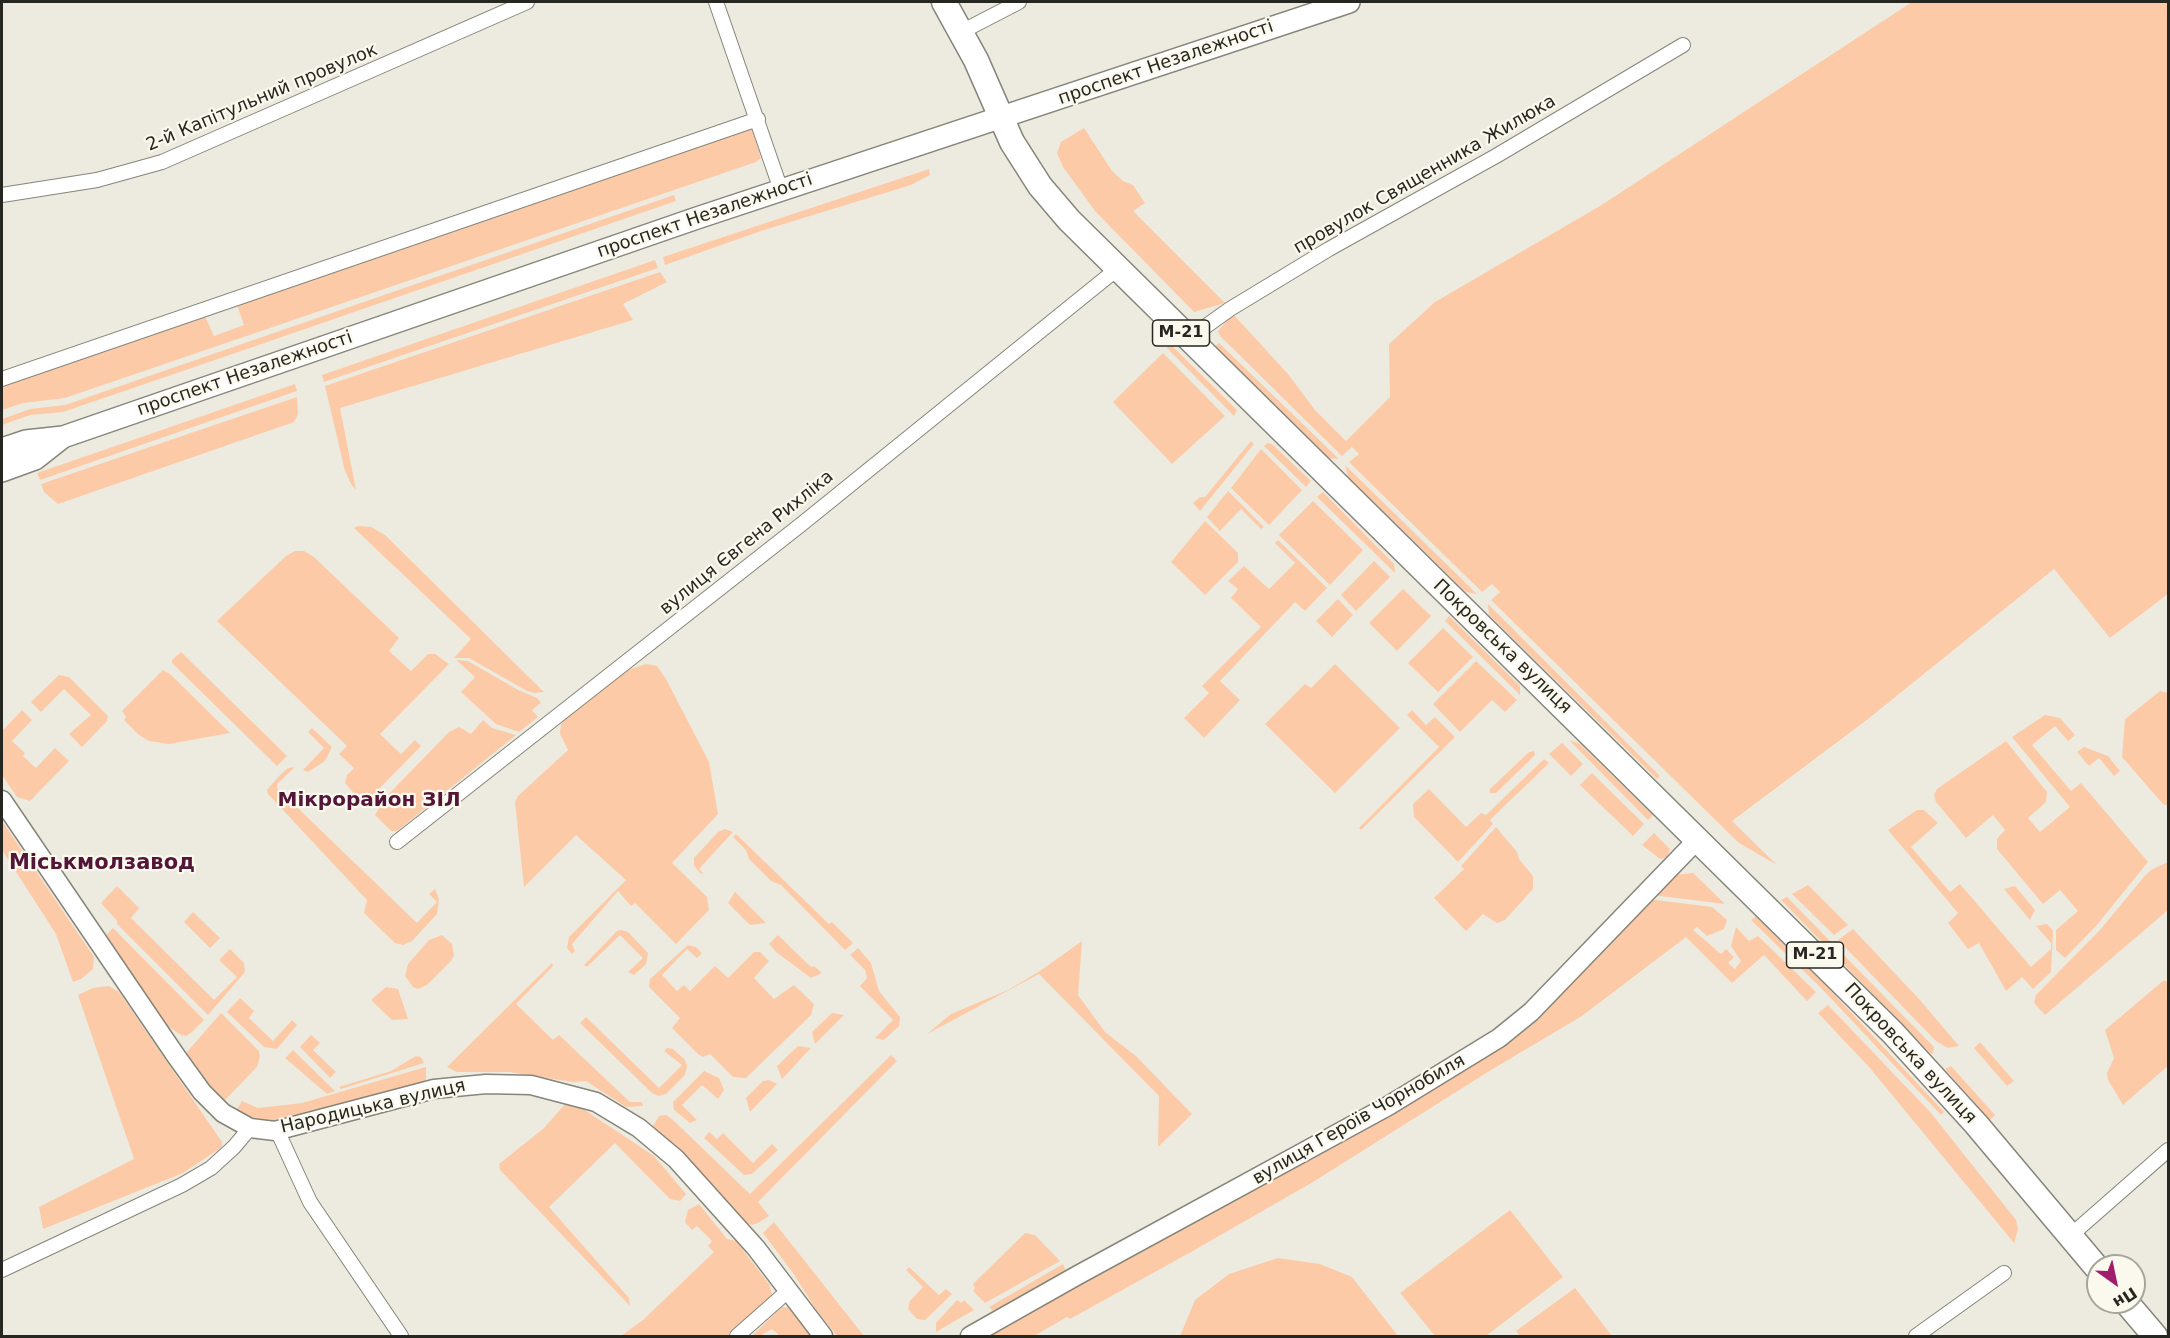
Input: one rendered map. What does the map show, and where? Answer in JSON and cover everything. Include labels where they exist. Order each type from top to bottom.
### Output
[{"type":"highway","name":"Покровська вулиця","points":[[944,2],[976,60],[1000,119],[1040,186],[1069,220],[1698,838],[1893,1033],[1976,1124],[2086,1255]]},
{"type":"highway","points":[[2136,1314],[2155,1336]]},
{"type":"main road","name":"проспект Незалежності","points":[[2,449],[26,441],[63,437],[781,190],[1343,3]]},
{"type":"main road","name":"проспект Незалежності","points":[[2,471],[35,459],[63,437]]},
{"type":"street","name":"2-й Капітульний провулок","points":[[2,195],[97,180],[162,162],[527,2]]},
{"type":"street","points":[[716,2],[781,190]]},
{"type":"street","points":[[961,32],[1019,2]]},
{"type":"street","name":"провулок Священника Жилюка","points":[[1188,339],[1230,309],[1329,249],[1496,156],[1683,45]]},
{"type":"street","points":[[2,379],[758,119]]},
{"type":"street","name":"вулиця Євгена Рихліка","points":[[397,842],[810,518],[1117,269]]},
{"type":"street","points":[[2,800],[202,1092],[223,1113],[250,1128],[234,1147],[211,1167],[182,1185],[2,1270]]},
{"type":"street","name":"вулиця Героїв Чорнобиля","points":[[970,1336],[1388,1106],[1499,1038],[1531,1012],[1698,838]]},
{"type":"street","name":"Народицька вулиця","points":[[250,1128],[277,1130],[434,1089],[467,1085],[531,1085],[574,1095],[610,1109],[662,1145],[756,1248],[823,1336]]},
{"type":"street","points":[[277,1130],[310,1202],[401,1336]]},
{"type":"street","points":[[2070,1236],[2169,1150]]},
{"type":"street","points":[[1916,1336],[2004,1273]]},
{"type":"street","points":[[737,1336],[788,1291]]},
{"type":"shaded area","points":[[1912,2],[2168,2],[2168,594],[2110,638],[2054,569],[1868,719],[1732,821],[1777,865],[1739,843],[1491,600],[1500,592],[1492,584],[1482,592],[1349,462],[1359,454],[1352,447],[1342,456],[1220,336],[1218,331],[1233,314],[1288,374],[1315,410],[1346,441],[1390,397],[1389,344],[1435,302],[1600,206]]},
{"type":"shaded area","points":[[751,126],[761,158],[756,162],[65,398],[23,403],[2,410],[2,385],[205,316],[214,336],[244,325],[237,305]]},
{"type":"shaded area","points":[[1084,128],[1112,171],[1123,181],[1133,185],[1145,203],[1133,211],[1225,303],[1194,312],[1095,211],[1063,167],[1057,153],[1061,142]]},
{"type":"shaded area","points":[[929,169],[930,175],[911,185],[761,231],[665,265],[663,257]]},
{"type":"shaded area","points":[[674,195],[676,201],[63,412],[30,415],[2,425],[2,419],[30,409],[65,405]]},
{"type":"shaded area","points":[[655,260],[658,268],[324,382],[322,375]]},
{"type":"shaded area","points":[[660,272],[667,282],[623,304],[633,320],[340,408],[356,490],[351,484],[345,471],[325,386]]},
{"type":"shaded area","points":[[1219,343],[1339,459],[1328,458],[1214,347]]},
{"type":"shaded area","points":[[1170,344],[1237,410],[1234,416],[1167,348]]},
{"type":"shaded area","points":[[1163,353],[1225,416],[1172,464],[1113,402]]},
{"type":"shaded area","points":[[295,384],[297,391],[40,480],[37,473]]},
{"type":"shaded area","points":[[297,397],[298,414],[294,422],[58,504],[44,492],[41,484]]},
{"type":"shaded area","points":[[1251,441],[1254,444],[1200,511],[1193,503],[1200,497],[1205,497]]},
{"type":"shaded area","points":[[1267,443],[1272,444],[1311,481],[1306,487],[1264,446]]},
{"type":"shaded area","points":[[1261,449],[1302,490],[1269,525],[1231,488]]},
{"type":"shaded area","points":[[1345,465],[1477,594],[1466,592],[1348,477]]},
{"type":"shaded area","points":[[1228,491],[1264,527],[1261,529],[1241,509],[1220,531],[1207,517]]},
{"type":"shaded area","points":[[1323,492],[1394,564],[1395,573],[1317,497]]},
{"type":"shaded area","points":[[1313,501],[1363,550],[1330,585],[1279,535]]},
{"type":"shaded area","points":[[1205,521],[1238,553],[1238,562],[1205,595],[1171,562]]},
{"type":"shaded area","points":[[371,527],[385,535],[544,692],[527,691],[469,658],[454,658],[471,639],[354,528]]},
{"type":"shaded area","points":[[1278,540],[1327,588],[1305,611],[1295,602],[1220,681],[1240,700],[1204,738],[1184,718],[1209,693],[1202,686],[1261,627],[1231,598],[1238,589],[1228,581],[1244,566],[1269,589],[1295,563],[1275,543]]},
{"type":"shaded area","points":[[295,551],[304,551],[314,557],[399,638],[389,651],[411,671],[428,654],[435,654],[449,664],[380,734],[401,754],[415,740],[421,746],[368,800],[360,800],[345,783],[347,775],[354,768],[339,754],[347,746],[217,621],[286,556]]},
{"type":"shaded area","points":[[1374,561],[1390,577],[1356,611],[1341,595]]},
{"type":"shaded area","points":[[1403,589],[1431,616],[1397,651],[1369,623]]},
{"type":"shaded area","points":[[1338,599],[1353,615],[1332,637],[1316,621]]},
{"type":"shaded area","points":[[1488,604],[1660,776],[1657,779],[1489,615]]},
{"type":"shaded area","points":[[1449,616],[1520,686],[1520,695],[1445,621]]},
{"type":"shaded area","points":[[1443,628],[1473,657],[1438,692],[1408,663]]},
{"type":"shaded area","points":[[181,652],[287,756],[277,766],[172,663],[172,660]]},
{"type":"shaded area","points":[[456,660],[468,661],[518,690],[537,698],[541,703],[532,710],[538,717],[519,732],[496,724],[461,692],[475,677]]},
{"type":"shaded area","points":[[1476,661],[1517,700],[1505,712],[1492,700],[1460,732],[1433,704]]},
{"type":"shaded area","points":[[646,664],[657,666],[666,679],[709,762],[718,814],[672,863],[707,897],[709,910],[676,944],[635,903],[631,906],[618,891],[572,944],[575,951],[572,954],[567,948],[569,937],[626,880],[576,835],[524,887],[515,802],[518,796],[568,750],[560,734],[561,724],[571,712],[622,672]]},
{"type":"shaded area","points":[[1335,664],[1400,728],[1335,793],[1265,724],[1305,684],[1311,688]]},
{"type":"shaded area","points":[[163,670],[170,674],[230,733],[169,744],[149,741],[139,735],[124,720],[126,717],[122,711]]},
{"type":"shaded area","points":[[59,675],[69,677],[108,716],[107,721],[82,747],[69,734],[91,715],[64,689],[41,712],[31,702]]},
{"type":"shaded area","points":[[2160,691],[2168,693],[2168,806],[2163,804],[2122,757],[2125,719]]},
{"type":"shaded area","points":[[22,710],[32,720],[12,741],[25,753],[23,756],[36,768],[55,748],[69,761],[30,801],[17,797],[2,775],[2,731]]},
{"type":"shaded area","points":[[1412,710],[1426,725],[1435,717],[1455,737],[1361,830],[1359,828],[1439,747],[1407,715]]},
{"type":"shaded area","points":[[2045,715],[2060,718],[2075,735],[2068,741],[2055,726],[2032,745],[2071,791],[2081,783],[2148,862],[2096,926],[2065,958],[2056,950],[2056,930],[2078,911],[2060,890],[2043,904],[1997,849],[1997,839],[2005,830],[1993,815],[1966,838],[1936,802],[1934,795],[1937,789],[2006,741],[2047,792],[2046,802],[2028,818],[2040,832],[2070,807],[2012,737]]},
{"type":"shaded area","points":[[483,720],[492,728],[516,735],[397,831],[391,831],[375,815],[384,799],[449,732],[459,727],[471,734]]},
{"type":"shaded area","points":[[312,728],[332,747],[325,761],[308,772],[303,770],[324,748],[308,732]]},
{"type":"shaded area","points":[[1569,740],[1580,744],[1653,815],[1648,820]]},
{"type":"shaded area","points":[[1562,743],[1583,764],[1571,776],[1549,754]]},
{"type":"shaded area","points":[[2084,747],[2108,756],[2120,771],[2114,776],[2099,758],[2089,766],[2077,752]]},
{"type":"shaded area","points":[[1534,751],[1535,755],[1496,793],[1490,793],[1490,789],[1529,752]]},
{"type":"shaded area","points":[[1544,759],[1549,763],[1490,820],[1493,824],[1458,862],[1414,817],[1413,804],[1429,789],[1466,827],[1481,813],[1486,815]]},
{"type":"shaded area","points":[[295,767],[277,784],[277,788],[417,923],[437,902],[429,894],[435,889],[439,899],[437,914],[412,941],[403,945],[395,943],[364,913],[367,900],[268,794],[267,790],[280,775],[288,768]]},
{"type":"shaded area","points":[[1592,773],[1644,824],[1633,836],[1580,785]]},
{"type":"shaded area","points":[[1917,810],[1924,810],[1938,823],[1911,847],[1950,892],[1960,884],[2031,967],[2051,949],[2051,943],[2036,926],[2047,924],[2053,931],[2051,972],[2033,989],[2022,977],[2006,991],[1979,943],[1968,949],[1948,923],[1958,913],[1888,830]]},
{"type":"shaded area","points":[[2,821],[94,957],[93,969],[81,979],[73,982],[56,934],[2,850]]},
{"type":"shaded area","points":[[1496,827],[1533,876],[1533,889],[1505,920],[1497,923],[1483,914],[1466,931],[1434,898],[1464,869],[1461,866]]},
{"type":"shaded area","points":[[725,829],[733,832],[699,869],[703,873],[701,874],[694,866],[694,858],[718,832]]},
{"type":"shaded area","points":[[1654,833],[1670,849],[1667,857],[1660,859],[1642,845]]},
{"type":"shaded area","points":[[736,834],[829,924],[832,922],[853,943],[845,950],[781,885],[771,881],[749,859],[746,850],[733,837]]},
{"type":"shaded area","points":[[2168,862],[2168,910],[2045,1015],[2034,1003],[2036,995],[2100,930],[2143,878],[2151,870]]},
{"type":"shaded area","points":[[1693,873],[1725,904],[1652,895],[1675,875]]},
{"type":"shaded area","points":[[1808,885],[1848,925],[1834,935],[1792,894]]},
{"type":"shaded area","points":[[117,886],[139,908],[131,918],[214,1000],[237,977],[219,960],[230,949],[244,963],[245,972],[208,1015],[117,924],[117,921],[101,903]]},
{"type":"shaded area","points":[[2015,886],[2035,910],[2030,920],[2004,889]]},
{"type":"shaded area","points":[[735,892],[766,923],[750,925],[728,903]]},
{"type":"shaded area","points":[[1787,897],[1934,1047],[1933,1053],[1931,1054],[1781,900]]},
{"type":"shaded area","points":[[1648,899],[1712,907],[1727,920],[1724,929],[1707,936],[1697,927],[1693,930],[1721,954],[1726,949],[1734,957],[1728,963],[1735,969],[1741,961],[1731,946],[1736,927],[1749,941],[1758,936],[1816,992],[1807,1001],[1764,955],[1732,983],[1686,937],[1582,1016],[1491,1070],[1313,1182],[1191,1252],[1070,1319],[1067,1317],[1034,1336],[985,1336],[1096,1272],[1098,1276],[1398,1110],[1513,1040],[1532,1025],[1611,942],[1615,933]]},
{"type":"shaded area","points":[[193,912],[220,938],[210,948],[184,922]]},
{"type":"shaded area","points":[[1756,916],[1819,978],[1944,1112],[1941,1115],[1821,988],[1751,920]]},
{"type":"shaded area","points":[[113,928],[204,1020],[192,1032],[186,1036],[181,1035],[166,1025],[106,935]]},
{"type":"shaded area","points":[[1853,929],[1920,1000],[1959,1046],[1948,1048],[1936,1041],[1838,940]]},
{"type":"shaded area","points":[[617,931],[628,932],[648,953],[646,964],[634,975],[628,972],[643,958],[620,935],[587,967],[584,965]]},
{"type":"shaded area","points":[[442,935],[452,944],[454,955],[451,961],[427,985],[418,989],[413,987],[405,976],[408,964],[429,940]]},
{"type":"shaded area","points":[[778,935],[811,967],[814,966],[822,973],[811,978],[776,952],[769,944]]},
{"type":"shaded area","points":[[1082,941],[1078,995],[1105,1032],[1137,1057],[1192,1114],[1158,1147],[1159,1096],[1039,974],[927,1034],[951,1014],[1008,990],[1040,971]]},
{"type":"shaded area","points":[[688,945],[696,947],[702,953],[697,958],[687,949],[662,975],[677,991],[684,985],[690,991],[715,966],[728,978],[754,952],[760,952],[769,961],[754,978],[774,999],[794,985],[814,1004],[811,1015],[746,1078],[733,1077],[710,1054],[703,1057],[698,1054],[672,1028],[680,1018],[649,987],[650,979]]},
{"type":"shaded area","points":[[858,948],[871,963],[879,991],[900,1017],[899,1026],[884,1040],[875,1038],[893,1020],[860,986],[867,978],[865,970],[850,955]]},
{"type":"shaded area","points":[[552,963],[553,966],[516,1004],[553,1040],[559,1035],[630,1102],[642,1102],[643,1106],[626,1107],[586,1081],[573,1082],[510,1072],[457,1072],[447,1067]]},
{"type":"shaded area","points":[[2164,980],[2168,983],[2168,1066],[2123,1105],[2108,1080],[2107,1073],[2114,1058],[2105,1030]]},
{"type":"shaded area","points":[[109,986],[119,992],[222,1142],[222,1147],[183,1173],[43,1229],[39,1207],[134,1159],[78,995],[93,988]]},
{"type":"shaded area","points":[[386,987],[398,989],[408,1019],[392,1020],[371,1000]]},
{"type":"shaded area","points":[[240,998],[254,1011],[249,1018],[273,1041],[292,1020],[297,1025],[277,1049],[264,1047],[227,1012]]},
{"type":"shaded area","points":[[1828,1005],[1931,1113],[2016,1220],[2018,1229],[2014,1243],[1869,1067],[1818,1013]]},
{"type":"shaded area","points":[[221,1013],[259,1051],[260,1056],[257,1067],[223,1102],[188,1058],[187,1052]]},
{"type":"shaded area","points":[[832,1013],[844,1015],[815,1044],[812,1032]]},
{"type":"shaded area","points":[[586,1017],[659,1088],[682,1065],[664,1051],[667,1048],[673,1049],[685,1060],[687,1067],[685,1075],[666,1094],[659,1096],[652,1093],[580,1023]]},
{"type":"shaded area","points":[[311,1035],[320,1043],[313,1050],[336,1072],[330,1078],[300,1047]]},
{"type":"shaded area","points":[[1980,1042],[2014,1081],[2007,1086],[1974,1048]]},
{"type":"shaded area","points":[[798,1046],[811,1048],[782,1079],[777,1066]]},
{"type":"shaded area","points":[[293,1050],[335,1091],[327,1094],[285,1058]]},
{"type":"shaded area","points":[[891,1055],[897,1061],[758,1202],[769,1216],[752,1225],[742,1222],[653,1126],[659,1116],[666,1115],[672,1119],[750,1194]]},
{"type":"shaded area","points":[[416,1056],[421,1057],[424,1063],[341,1089],[339,1087],[391,1071]]},
{"type":"shaded area","points":[[1951,1066],[1995,1115],[1990,1120],[1945,1069]]},
{"type":"shaded area","points":[[426,1067],[426,1079],[422,1084],[280,1123],[257,1122],[235,1112],[242,1101],[258,1108],[302,1103]]},
{"type":"shaded area","points":[[704,1071],[719,1078],[724,1090],[718,1099],[702,1085],[682,1105],[697,1120],[690,1123],[674,1110],[673,1102]]},
{"type":"shaded area","points":[[769,1080],[777,1084],[750,1112],[746,1098],[763,1081]]},
{"type":"shaded area","points":[[566,1103],[580,1107],[654,1156],[686,1194],[680,1201],[670,1199],[615,1143],[549,1207],[629,1298],[630,1306],[500,1170],[499,1164],[544,1128]]},
{"type":"shaded area","points":[[709,1132],[717,1139],[723,1133],[753,1163],[772,1144],[778,1150],[752,1174],[744,1175],[704,1138]]},
{"type":"shaded area","points":[[699,1204],[727,1239],[736,1241],[769,1284],[772,1294],[768,1303],[731,1336],[621,1336],[643,1320],[714,1252],[708,1246],[712,1241],[697,1226],[692,1230],[685,1222],[688,1210]]},
{"type":"shaded area","points":[[1510,1210],[1563,1277],[1486,1336],[1435,1336],[1400,1293]]},
{"type":"shaded area","points":[[774,1222],[864,1336],[837,1336],[763,1233]]},
{"type":"shaded area","points":[[1025,1233],[1035,1235],[1060,1261],[985,1303],[973,1291],[975,1288],[973,1284]]},
{"type":"shaded area","points":[[1278,1258],[1320,1264],[1352,1277],[1398,1336],[1180,1336],[1195,1300],[1229,1274]]},
{"type":"shaded area","points":[[1063,1264],[1066,1272],[993,1311],[989,1307]]},
{"type":"shaded area","points":[[909,1267],[939,1295],[946,1289],[952,1294],[925,1320],[917,1319],[908,1309],[910,1301],[923,1287],[906,1270]]},
{"type":"shaded area","points":[[1575,1288],[1612,1336],[1520,1336],[1516,1331]]},
{"type":"shaded area","points":[[957,1300],[961,1303],[964,1300],[974,1310],[936,1332],[936,1323]]},
{"type":"shaded area","points":[[782,1307],[791,1308],[813,1336],[780,1336],[772,1329],[760,1336],[752,1336]]},
{"type":"district","name":"Мікрорайон ЗІЛ","points":[[369,801]]},
{"type":"district","name":"Міськмолзавод","points":[[102,864]]}]
